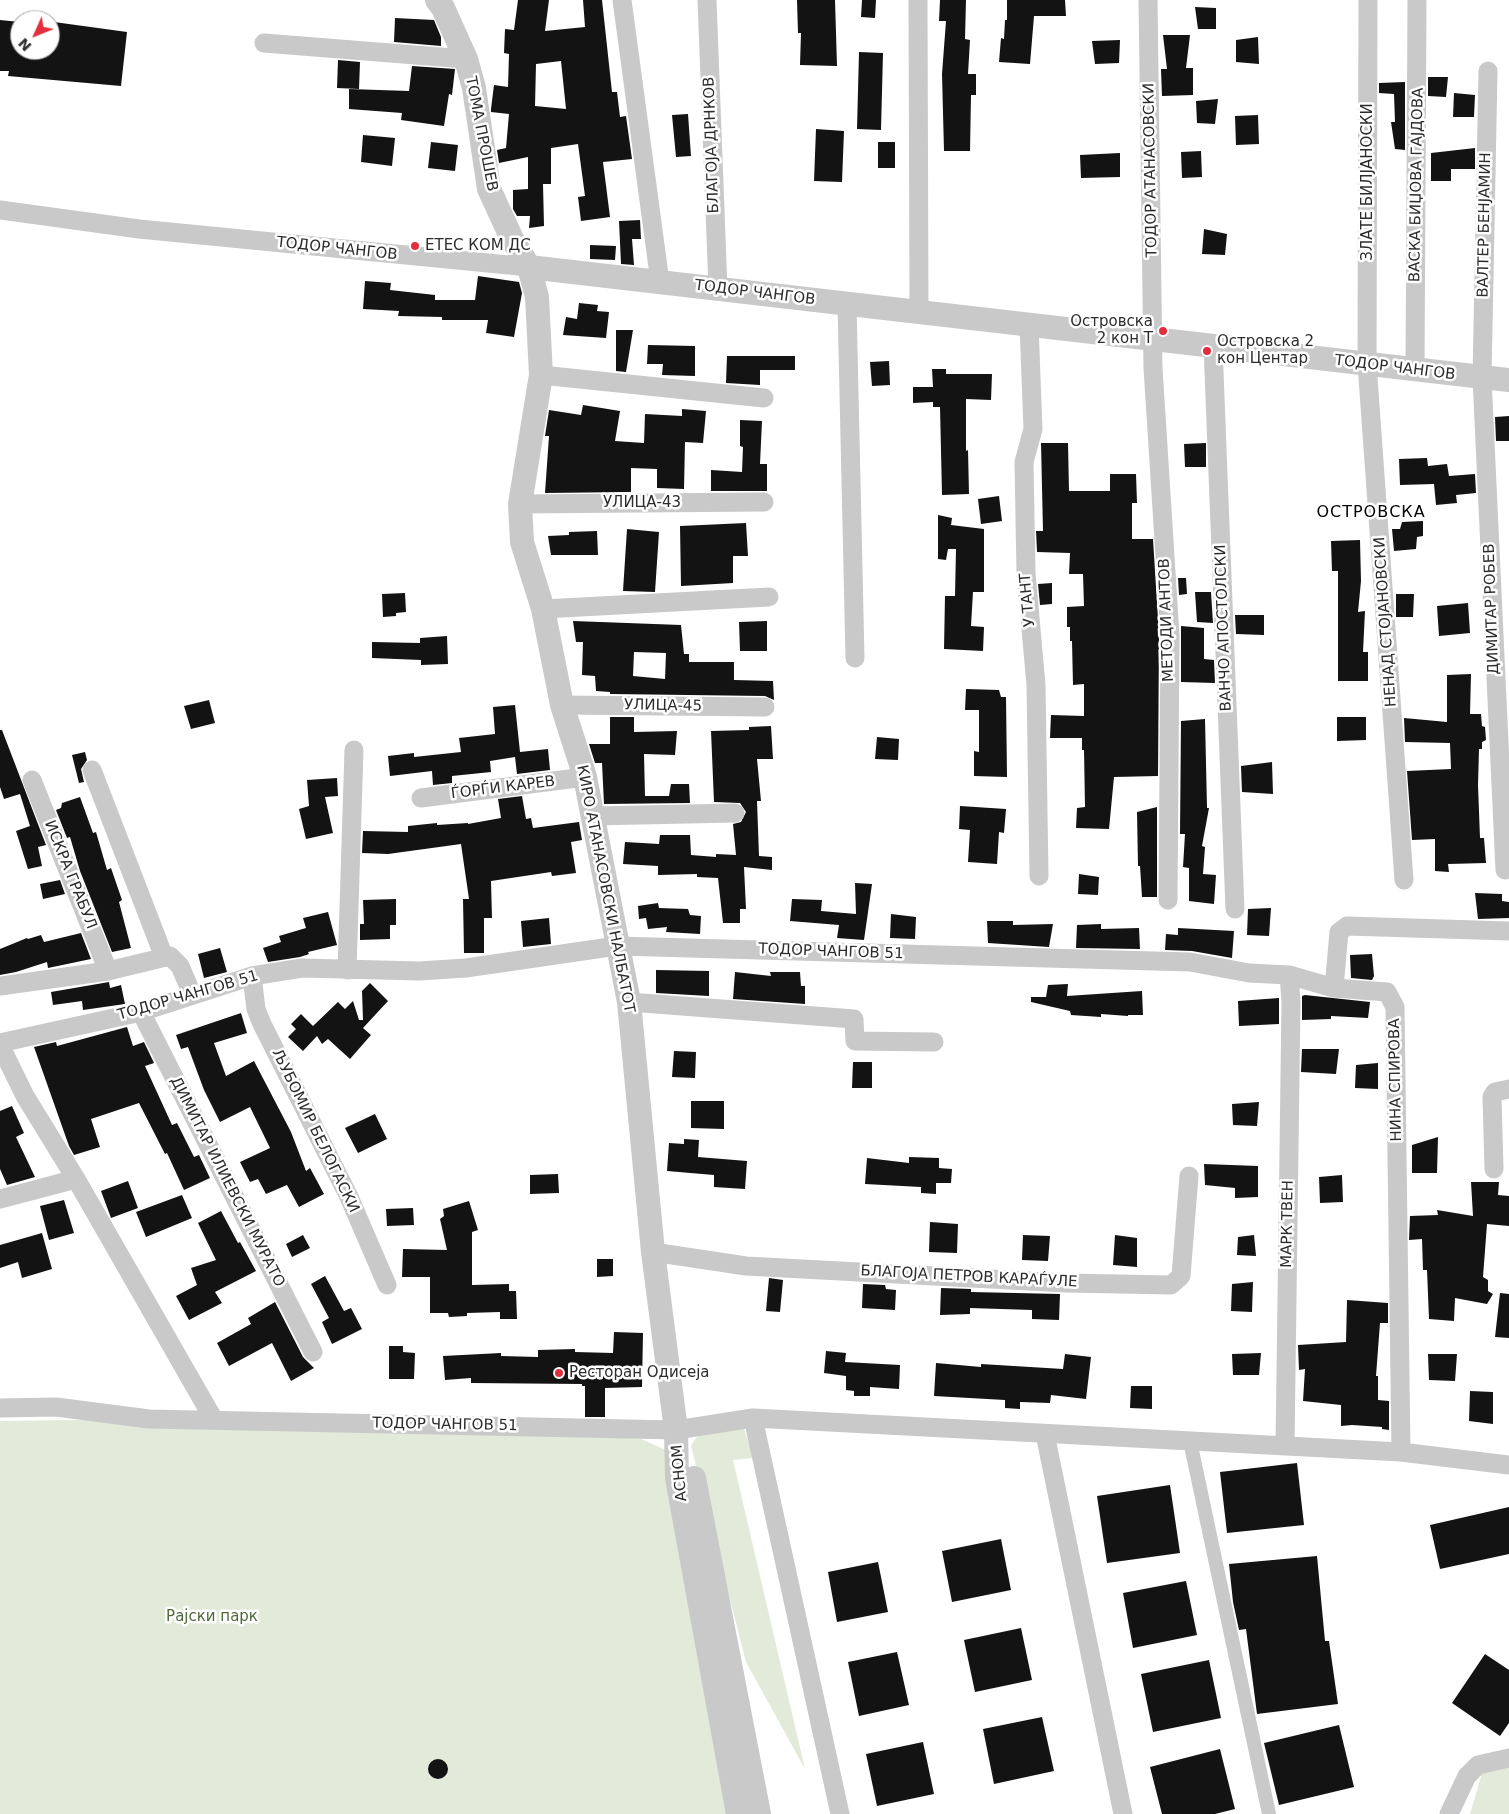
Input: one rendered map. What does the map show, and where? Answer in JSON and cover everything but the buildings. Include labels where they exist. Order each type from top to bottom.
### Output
[{"type":"street","name":"ТОМА ПРОШЕВ","points":[[437,0],[443,8],[466,59],[474,88],[489,189],[512,239],[528,267]]},
{"type":"street","points":[[622,0],[660,282]]},
{"type":"street","name":"БЛАГОЈА ДРНКОВ","points":[[707,0],[718,289]]},
{"type":"street","points":[[918,0],[919,312]]},
{"type":"street","name":"ТОДОР АТАНАСОВСКИ","points":[[1148,0],[1153,339]]},
{"type":"street","name":"ЗЛАТЕ БИЛЈАНОСКИ","points":[[1368,0],[1368,364]]},
{"type":"street","name":"ВАСКА БИЏОВА ГАЈДОВА","points":[[1415,370],[1417,0]]},
{"type":"street","points":[[1418,32],[1430,0]]},
{"type":"street","points":[[264,43],[466,59]]},
{"type":"street","name":"ВАЛТЕР БЕНЈАМИН","points":[[1482,378],[1488,71]]},
{"type":"street","name":"ТОДОР ЧАНГОВ","points":[[0,210],[139,229],[528,267],[1509,380]]},
{"type":"street","name":"КИРО АТАНАСОВСКИ НАЛБАТОТ","points":[[528,267],[537,297],[542,374],[520,504],[522,542],[543,609],[562,705],[585,777],[629,1002],[653,1252],[676,1430]]},
{"type":"street","points":[[846,304],[855,658]]},
{"type":"street","name":"У ТАНТ","points":[[1029,325],[1033,429],[1024,462],[1026,564],[1036,685],[1039,876]]},
{"type":"street","name":"МЕТОДИ АНТОВ","points":[[1153,339],[1153,368],[1170,635],[1168,900]]},
{"type":"street","name":"ВАНЧО АПОСТОЛСКИ","points":[[1213,346],[1235,909]]},
{"type":"street","name":"НЕНАД СТОЈАНОВСКИ","points":[[1368,364],[1404,880]]},
{"type":"street","points":[[542,374],[764,398]]},
{"type":"street","name":"ДИМИТАР РОБЕВ","points":[[1482,378],[1505,870]]},
{"type":"street","name":"УЛИЦА-43","points":[[520,504],[764,502]]},
{"type":"street","points":[[543,609],[769,597]]},
{"type":"street","name":"УЛИЦА-45","points":[[562,705],[765,707]]},
{"type":"street","points":[[347,970],[354,750]]},
{"type":"street","points":[[92,770],[164,957]]},
{"type":"street","name":"ЃОРЃИ КАРЕВ","points":[[421,798],[585,777]]},
{"type":"street","name":"ИСКРА ГРАБУЛ","points":[[32,780],[108,971]]},
{"type":"street","points":[[593,816],[735,812]]},
{"type":"street","points":[[1334,988],[1339,932],[1347,926],[1509,931]]},
{"type":"street","name":"ТОДОР ЧАНГОВ 51","points":[[214,1420],[76,1179],[26,1096],[0,1044],[141,1012],[252,976],[302,968],[419,971],[466,968],[617,946],[1190,962],[1249,973],[1289,975],[1334,988]]},
{"type":"street","points":[[0,986],[108,971],[164,957],[173,958],[178,963],[192,994]]},
{"type":"street","name":"МАРК ТВЕН","points":[[1286,1446],[1291,1002],[1289,975]]},
{"type":"street","name":"ЉУБОМИР БЕЛОГАСКИ","points":[[252,976],[256,1009],[262,1024],[349,1197],[387,1285]]},
{"type":"street","name":"НИНА СПИРОВА","points":[[1334,988],[1387,992],[1395,1007],[1401,1452]]},
{"type":"street","points":[[629,1002],[854,1019],[855,1041],[934,1042]]},
{"type":"street","name":"ДИМИТАР ИЛИЕВСКИ МУРАТО","points":[[141,1012],[313,1352]]},
{"type":"street","points":[[1494,1169],[1492,1097],[1495,1092],[1509,1089]]},
{"type":"street","name":"БЛАГОЈА ПЕТРОВ КАРАЃУЛЕ","points":[[653,1252],[746,1266],[1066,1283],[1171,1285],[1181,1276],[1189,1176]]},
{"type":"street","points":[[0,1199],[76,1179]]},
{"type":"street","name":"ТОДОР ЧАНГОВ 51","points":[[0,1408],[56,1407],[149,1419],[676,1430],[753,1418],[1401,1452],[1509,1465]]},
{"type":"street","points":[[753,1418],[840,1814]]},
{"type":"street","name":"АСНОМ","points":[[676,1430],[678,1478],[738,1814]]},
{"type":"street","name":"АСНОМ","points":[[676,1430],[694,1475],[759,1814]]},
{"type":"street","points":[[1045,1434],[1122,1814]]},
{"type":"street","points":[[1190,1441],[1269,1814]]},
{"type":"street","points":[[1448,1814],[1467,1776],[1478,1765],[1509,1758]]},
{"type":"green space","name":"Рајски парк","points":[[149,1419],[389,1423],[641,1439],[668,1451],[730,1814],[0,1814],[0,1421]]},
{"type":"green space","points":[[743,1426],[754,1458],[733,1460],[805,1769],[746,1662],[691,1446],[701,1433],[707,1430],[720,1427]]},
{"type":"green space","points":[[1509,1758],[1509,1814],[1470,1814],[1485,1763]]},
{"type":"place","name":"ЕТЕС КОМ ДС","points":[[415,246]]},
{"type":"place","name":"Островска 2 кон T","points":[[1163,331]]},
{"type":"place","name":"Островска 2 кон Центар","points":[[1207,351]]},
{"type":"place","name":"Ресторан Одисеја","points":[[559,1373]]},
{"type":"district","name":"ОСТРОВСКА","points":[[1371,513]]}]
